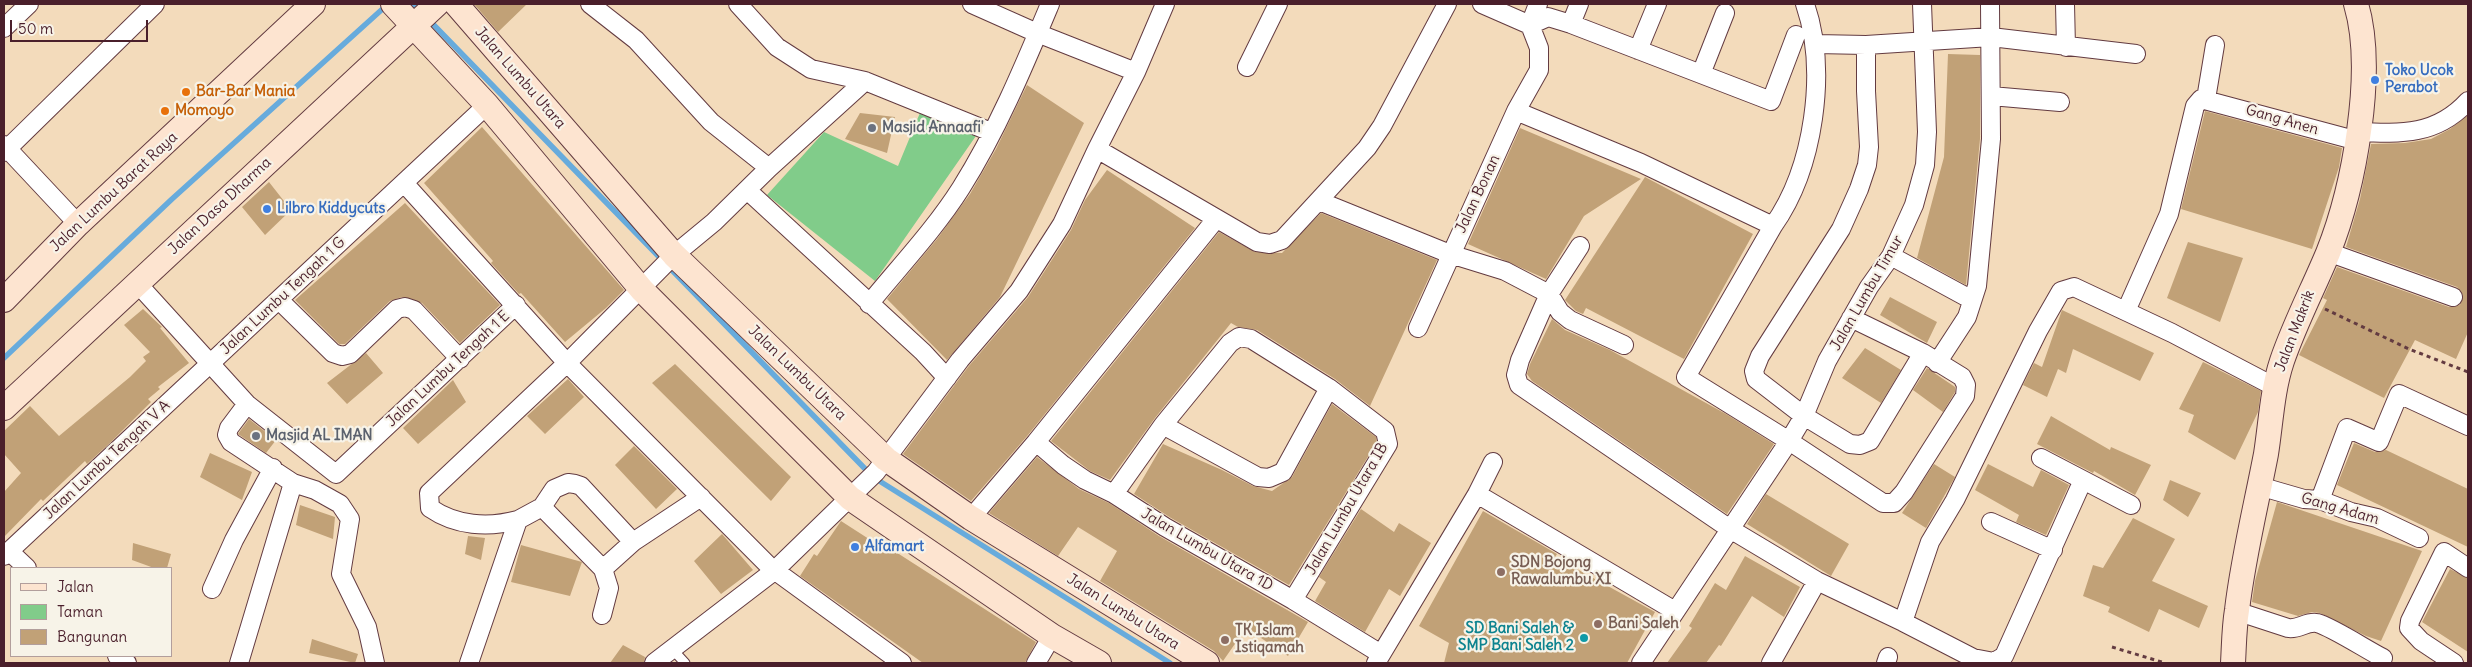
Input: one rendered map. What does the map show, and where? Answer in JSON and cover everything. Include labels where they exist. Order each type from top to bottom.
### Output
[{"type":"street","points":[[78,224],[5,149],[154,4]]},
{"type":"street","name":"Jalan Lumbu Barat Raya","points":[[4,300],[78,224],[313,4]]},
{"type":"street","points":[[738,4],[777,47],[810,69],[865,81],[991,132]]},
{"type":"street","points":[[972,4],[1037,34],[1136,72]]},
{"type":"street","points":[[869,304],[946,210],[972,170],[1050,4]]},
{"type":"street","points":[[654,663],[774,571],[854,494],[881,465],[947,378],[1035,270],[1062,224],[1096,149],[1136,72],[1165,4]]},
{"type":"street","points":[[1247,67],[1278,4]]},
{"type":"street","points":[[1096,149],[1257,242],[1277,243],[1282,240],[1367,148],[1382,126],[1447,4]]},
{"type":"street","points":[[1482,4],[1530,25],[1548,17],[1571,24],[1771,101],[1796,35]]},
{"type":"street","points":[[1530,25],[1538,4]]},
{"type":"street","points":[[1571,24],[1579,4]]},
{"type":"street","points":[[1638,50],[1657,4]]},
{"type":"street","points":[[1805,4],[1816,44],[1810,139],[1788,205],[1773,226],[1686,377],[1789,441],[1883,503],[1894,503],[1904,492],[1965,396],[1966,385],[1962,377],[1930,358],[1851,318]]},
{"type":"street","name":"Jalan Lumbu Timur","points":[[1641,663],[1804,416],[1827,361],[1869,287],[1891,256],[1914,205],[1925,165],[1928,132],[1922,40],[1922,4]]},
{"type":"street","points":[[1866,45],[1869,147],[1867,165],[1859,189],[1841,229],[1760,356],[1754,371],[1756,379],[1804,416],[1850,444],[1860,445],[1870,441],[1930,358],[1967,317],[1980,264],[1991,139],[1990,4]]},
{"type":"street","points":[[2065,4],[2066,47]]},
{"type":"street","name":"Jalan Makrik","points":[[2233,663],[2236,610],[2275,387],[2282,361],[2306,299],[2328,252],[2344,204],[2358,136],[2364,37],[2356,4]]},
{"type":"street","points":[[4,28],[23,6]]},
{"type":"street","points":[[600,7],[636,40],[711,122],[769,168]]},
{"type":"street","points":[[422,11],[487,105],[646,285],[854,494],[1052,636],[1099,663]]},
{"type":"street","name":"Jalan Lumbu Utara","points":[[422,11],[881,465],[971,518],[1206,663]]},
{"type":"street","name":"Jalan Dasa Dharma","points":[[4,408],[422,11]]},
{"type":"street","points":[[1701,74],[1725,13]]},
{"type":"street","name":"Jalan Bonan","points":[[1418,328],[1516,111],[1539,70],[1539,48],[1530,25]]},
{"type":"street","points":[[1816,44],[1866,45],[1990,37],[2136,54]]},
{"type":"street","points":[[2126,311],[2168,214],[2195,106],[2201,99],[2206,99],[2215,45]]},
{"type":"street","points":[[633,542],[581,486],[568,483],[554,489],[542,506],[518,520],[500,525],[445,519],[430,508],[429,493],[567,363],[671,258],[865,81]]},
{"type":"street","points":[[1990,96],[2060,102]]},
{"type":"street","name":"Gang Anen","points":[[2206,99],[2358,136],[2399,132],[2440,124],[2468,101]]},
{"type":"street","name":"Jalan Lumbu Tengah 1 G","points":[[210,364],[487,105]]},
{"type":"street","points":[[1516,111],[1641,163],[1773,226]]},
{"type":"street","points":[[404,183],[567,363],[774,571],[902,663]]},
{"type":"street","points":[[747,190],[923,352],[947,378]]},
{"type":"street","points":[[1318,201],[1450,254],[1505,271],[1549,294],[1560,312],[1570,320],[1624,345]]},
{"type":"street","points":[[971,518],[1036,442],[1216,219]]},
{"type":"street","points":[[1580,246],[1549,294],[1520,360],[1516,375],[1519,385],[1730,529],[1817,581],[1903,622],[1972,661],[1994,662],[2004,656],[2083,480]]},
{"type":"street","points":[[2328,252],[2453,296]]},
{"type":"street","points":[[1891,256],[1972,300]]},
{"type":"street","points":[[137,283],[247,404],[229,428],[227,435],[231,442],[274,468],[293,483],[315,490],[340,504],[350,519],[341,574],[367,627],[375,663]]},
{"type":"street","points":[[1903,622],[1930,542],[1955,500],[2043,322],[2061,291],[2074,287],[2126,311],[2275,387]]},
{"type":"street","points":[[279,300],[333,354],[342,356],[350,354],[397,309],[405,307],[414,310],[460,359]]},
{"type":"street","name":"Jalan Lumbu Tengah 1 E","points":[[247,404],[336,474],[516,305]]},
{"type":"street","name":"Jalan Lumbu Utara IB","points":[[1114,494],[1163,425],[1230,343],[1239,337],[1251,339],[1329,388],[1385,431],[1388,444],[1293,600]]},
{"type":"street","name":"Jalan Lumbu Tengah V A","points":[[6,553],[210,364]]},
{"type":"street","points":[[1163,425],[1258,477],[1269,478],[1283,472],[1329,388]]},
{"type":"street","points":[[2320,500],[2347,428],[2379,442],[2399,394],[2468,426]]},
{"type":"street","name":"Jalan Lumbu Utara 1D","points":[[1036,442],[1063,465],[1085,480],[1114,494],[1165,528],[1293,600],[1379,659]]},
{"type":"street","points":[[2041,458],[2131,505]]},
{"type":"street","points":[[1379,659],[1494,462]]},
{"type":"street","points":[[212,589],[234,540],[274,468]]},
{"type":"street","points":[[239,663],[293,483]]},
{"type":"street","name":"Gang Adam","points":[[2259,486],[2304,499],[2320,500],[2350,512],[2377,518],[2419,538]]},
{"type":"street","points":[[1477,494],[1676,611]]},
{"type":"street","points":[[603,569],[633,542],[701,496]]},
{"type":"street","points":[[542,506],[603,569],[609,588],[602,615]]},
{"type":"street","points":[[469,663],[518,520]]},
{"type":"street","points":[[1991,522],[2053,550]]},
{"type":"street","points":[[2454,663],[2421,641],[2409,628],[2410,621],[2444,552],[2468,568]]},
{"type":"street","points":[[6,553],[26,567]]},
{"type":"street","points":[[1771,663],[1817,581]]},
{"type":"street","points":[[2236,610],[2288,628],[2295,629],[2310,623],[2318,624],[2383,658]]},
{"type":"street","points":[[1036,663],[1052,636]]},
{"type":"lane","points":[[673,650],[684,663]]},
{"type":"path","points":[[2306,299],[2409,349],[2468,372]]},
{"type":"path","points":[[2112,647],[2165,663]]},
{"type":"green space","points":[[922,108],[978,133],[875,281],[767,195],[824,132],[898,166]]},
{"type":"building","points":[[474,4],[527,4],[498,32]]},
{"type":"building","points":[[1948,54],[1980,55],[1980,139],[1966,285],[1917,258],[1944,157]]},
{"type":"building","points":[[1027,85],[1084,123],[1000,297],[947,360],[887,299],[937,239],[970,194],[996,149]]},
{"type":"building","points":[[2205,111],[2342,148],[2339,167],[2312,249],[2181,209]]},
{"type":"building","name":"Masjid Annaafi'","points":[[860,113],[895,117],[887,153],[845,139]]},
{"type":"building","points":[[2468,115],[2468,332],[2456,359],[2415,340],[2384,398],[2299,355],[2327,300],[2323,298],[2337,267],[2449,307],[2460,305],[2463,295],[2457,287],[2346,247],[2360,199],[2371,144],[2405,143],[2431,139],[2450,129]]},
{"type":"building","points":[[482,127],[624,290],[606,308],[565,342],[491,263],[493,261],[424,183]]},
{"type":"building","points":[[1520,128],[1641,179],[1584,216],[1546,279],[1468,244]]},
{"type":"building","points":[[1107,170],[1195,228],[1028,435],[971,501],[903,454],[968,367],[1028,297],[1071,230],[1085,200]]},
{"type":"building","points":[[1645,177],[1753,234],[1684,359],[1586,308],[1583,314],[1576,311],[1565,300]]},
{"type":"building","name":"Lilbro Kiddycuts","points":[[269,182],[291,210],[265,235],[242,207]]},
{"type":"building","points":[[405,203],[500,305],[460,343],[422,303],[402,297],[390,301],[345,344],[339,344],[295,300]]},
{"type":"building","points":[[1321,213],[1437,260],[1370,406],[1335,379],[1257,330],[1238,327],[1231,323],[1155,418],[1110,480],[1090,471],[1051,441],[1219,232],[1255,252],[1282,253]]},
{"type":"building","points":[[2188,242],[2243,258],[2220,322],[2167,298]]},
{"type":"building","points":[[1890,297],[1937,322],[1927,343],[1880,315]]},
{"type":"building","points":[[143,309],[162,327],[160,328],[189,363],[158,387],[160,389],[148,399],[151,402],[112,441],[87,464],[85,461],[43,501],[41,499],[4,537],[4,492],[21,473],[4,454],[4,431],[30,406],[59,436],[130,377],[146,361],[143,357],[150,352],[124,325]]},
{"type":"building","points":[[2062,310],[2154,353],[2140,381],[2073,349],[2066,373],[2058,369],[2047,397],[2023,385],[2034,363],[2042,367]]},
{"type":"building","points":[[1552,319],[1565,330],[1610,350],[1726,414],[1774,444],[1727,514],[1532,381],[1527,374],[1530,364]]},
{"type":"building","points":[[1865,348],[1901,370],[1881,403],[1842,378]]},
{"type":"building","points":[[366,353],[383,373],[347,404],[327,383]]},
{"type":"building","points":[[2203,362],[2261,391],[2258,412],[2235,460],[2188,432],[2194,415],[2179,409]]},
{"type":"building","points":[[675,364],[791,477],[771,501],[652,383]]},
{"type":"building","points":[[1927,368],[1955,387],[1955,392],[1943,412],[1913,390]]},
{"type":"building","points":[[568,379],[584,397],[545,434],[527,416]]},
{"type":"building","points":[[453,380],[466,402],[418,444],[403,428]]},
{"type":"building","points":[[1332,404],[1376,437],[1377,442],[1289,585],[1171,518],[1134,494],[1163,444],[1253,486],[1272,491],[1292,477]]},
{"type":"building","points":[[2051,416],[2110,450],[2111,447],[2151,465],[2135,495],[2094,471],[2093,473],[2037,444]]},
{"type":"building","name":"Masjid AL IMAN","points":[[249,419],[276,440],[266,453],[238,434]]},
{"type":"building","points":[[2354,443],[2375,452],[2386,450],[2468,489],[2468,547],[2337,485]]},
{"type":"building","points":[[634,446],[677,489],[656,509],[615,465]]},
{"type":"building","points":[[210,453],[252,472],[242,500],[200,477]]},
{"type":"building","points":[[1037,457],[1079,489],[1109,503],[1159,536],[1308,622],[1288,656],[1246,628],[1223,661],[1214,651],[1100,581],[1117,551],[1078,527],[1058,556],[989,513]]},
{"type":"building","points":[[1934,464],[1955,477],[1926,528],[1902,513]]},
{"type":"building","points":[[1988,464],[2033,487],[2041,470],[2069,485],[2046,535],[2016,522],[2019,515],[1975,490]]},
{"type":"building","points":[[2170,480],[2201,493],[2188,517],[2163,500]]},
{"type":"building","points":[[1766,494],[1849,544],[1831,576],[1747,524]]},
{"type":"building","points":[[2277,502],[2422,551],[2381,641],[2366,636],[2320,613],[2312,612],[2298,616],[2252,602],[2255,581]]},
{"type":"building","points":[[300,505],[335,517],[333,539],[296,525]]},
{"type":"building","points":[[1361,509],[1394,532],[1399,523],[1431,543],[1400,596],[1389,589],[1365,632],[1315,601],[1326,582],[1319,577]]},
{"type":"building","points":[[1483,511],[1557,554],[1555,557],[1655,612],[1627,663],[1444,663],[1449,643],[1419,626]]},
{"type":"building","points":[[2133,518],[2175,539],[2152,581],[2208,606],[2199,628],[2159,609],[2149,632],[2108,612],[2110,607],[2083,596],[2093,565],[2103,568]]},
{"type":"building","points":[[841,521],[886,550],[888,547],[1036,642],[1025,663],[923,663],[800,576],[814,554],[817,556]]},
{"type":"building","points":[[722,534],[753,570],[721,594],[694,561]]},
{"type":"building","points":[[468,536],[485,538],[481,560],[465,554]]},
{"type":"building","points":[[133,543],[171,554],[167,567],[151,567],[132,560]]},
{"type":"building","points":[[521,545],[582,562],[570,596],[511,582]]},
{"type":"building","points":[[1745,556],[1800,587],[1784,617],[1752,596],[1721,646],[1719,645],[1706,663],[1667,663],[1692,628],[1689,626],[1715,583],[1726,590]]},
{"type":"building","points":[[2450,569],[2468,578],[2468,652],[2422,622]]},
{"type":"building","points":[[312,639],[358,654],[355,663],[309,653]]},
{"type":"building","points":[[623,645],[645,657],[644,663],[610,663]]},
{"type":"waterway","points":[[4,358],[172,199],[388,4]]},
{"type":"waterway","points":[[413,4],[421,12]]},
{"type":"waterway","points":[[427,18],[873,477],[1170,663]]},
{"type":"place","name":"Toko Ucok Perabot","points":[[2375,80]]},
{"type":"place","name":"Bar-Bar Mania","points":[[186,92]]},
{"type":"place","name":"Momoyo","points":[[165,111]]},
{"type":"place","name":"Masjid Annaafi'","points":[[872,128]]},
{"type":"place","name":"Lilbro Kiddycuts","points":[[267,209]]},
{"type":"place","name":"Masjid AL IMAN","points":[[256,436]]},
{"type":"place","name":"Alfamart","points":[[855,547]]},
{"type":"place","name":"SDN Bojong Rawalumbu XI","points":[[1501,572]]},
{"type":"place","name":"Bani Saleh","points":[[1598,624]]},
{"type":"place","name":"SD Bani Saleh & SMP Bani Saleh 2","points":[[1584,638]]},
{"type":"place","name":"TK Islam Istiqamah","points":[[1225,640]]}]
